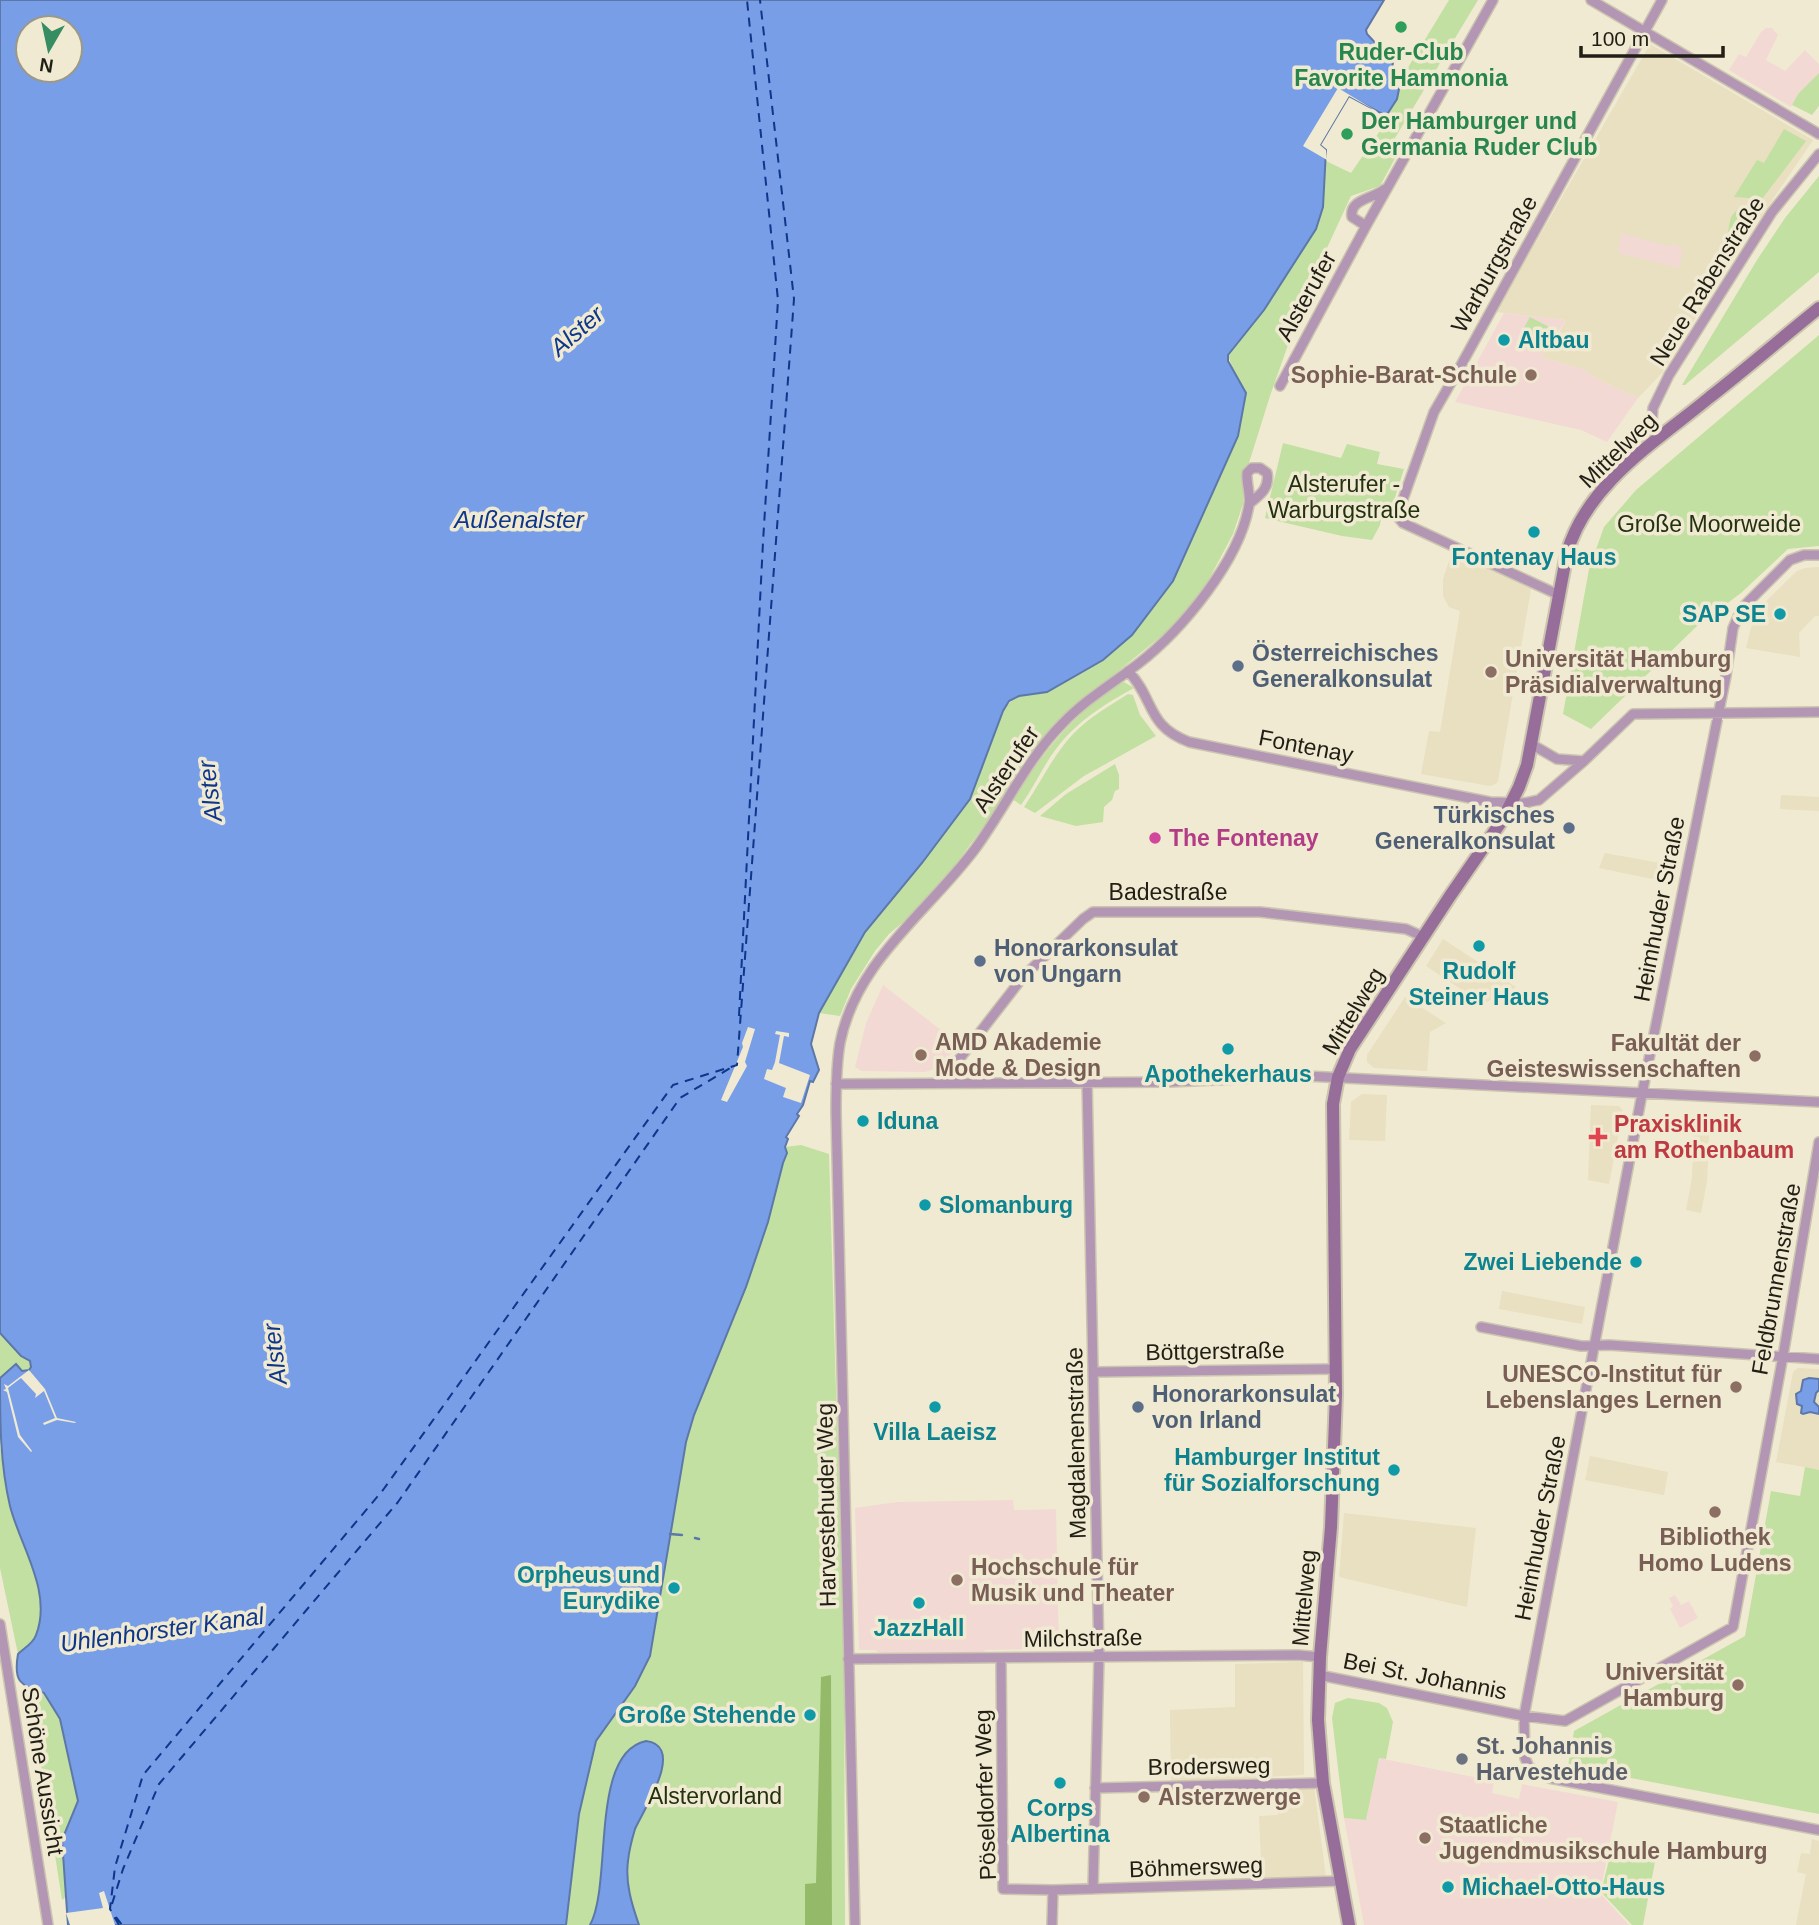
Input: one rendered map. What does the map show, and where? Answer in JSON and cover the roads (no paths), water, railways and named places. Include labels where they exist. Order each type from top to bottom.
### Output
[{"type":"street","name":"Alsterufer","points":[[1280,386],[1493,0]]},
{"type":"street","points":[[1591,0],[1819,134]]},
{"type":"street","name":"Warburgstraße","points":[[1559,595],[1404,523],[1397,516],[1439,401],[1662,0]]},
{"type":"street","name":"Neue Rabenstraße","points":[[1658,439],[1652,425],[1653,408],[1669,375],[1772,212],[1819,154]]},
{"type":"street","points":[[1366,226],[1352,217],[1352,207],[1360,201],[1372,198],[1388,186]]},
{"type":"street","name":"Mittelweg","points":[[1349,1925],[1319,1747],[1319,1675],[1331,1527],[1336,1369],[1333,1104],[1338,1077],[1350,1049],[1512,803],[1527,765],[1566,553],[1579,520],[1602,490],[1658,439],[1819,308]]},
{"type":"street","name":"Alsterufer","points":[[836,1084],[840,1043],[848,1017],[863,984],[877,963],[974,850],[1051,736],[1075,711],[1171,634],[1205,595],[1232,551],[1250,503]]},
{"type":"street","name":"Heimhuder Straße","points":[[1819,555],[1804,555],[1790,560],[1755,593],[1738,614],[1642,1094],[1524,1716],[1525,1758],[1529,1767],[1538,1773],[1610,1790],[1819,1830]]},
{"type":"street","name":"Fontenay","points":[[1128,671],[1142,686],[1157,721],[1174,736],[1189,742],[1490,802],[1539,800],[1633,714],[1718,712]]},
{"type":"street","points":[[1718,712],[1819,712]]},
{"type":"street","points":[[1531,744],[1557,760],[1584,761]]},
{"type":"street","name":"Badestraße","points":[[952,1082],[953,1068],[957,1062],[1023,978],[1088,914],[1099,911],[1261,912],[1406,929],[1424,937]]},
{"type":"street","points":[[836,1084],[1169,1082],[1306,1076],[1819,1102]]},
{"type":"street","name":"Magdalenenstraße","points":[[1087,1081],[1099,1657],[1093,1889]]},
{"type":"street","name":"Harvestehuder Weg","points":[[836,1084],[855,1925]]},
{"type":"street","name":"Feldbrunnenstraße","points":[[1733,1628],[1819,1142]]},
{"type":"street","points":[[1481,1327],[1579,1345],[1819,1359]]},
{"type":"street","name":"Böttgerstraße","points":[[1094,1372],[1336,1369]]},
{"type":"street","name":"Schöne Aussicht","points":[[0,1624],[48,1925]]},
{"type":"street","name":"Bei St. Johannis","points":[[1319,1675],[1560,1722],[1569,1720],[1733,1628]]},
{"type":"street","name":"Milchstraße","points":[[848,1659],[1320,1657]]},
{"type":"street","name":"Pöseldorfer Weg","points":[[1001,1659],[1003,1889],[1053,1890]]},
{"type":"street","name":"Brodersweg","points":[[1095,1788],[1323,1783]]},
{"type":"street","name":"Böhmersweg","points":[[1053,1890],[1341,1881]]},
{"type":"street","points":[[1052,1925],[1053,1890]]},
{"type":"water","name":"Außenalster","points":[[0,0],[1384,0],[1366,30],[1393,62],[1392,70],[1401,79],[1397,99],[1386,116],[1349,96],[1320,145],[1326,150],[1323,207],[1316,229],[1264,310],[1228,355],[1228,361],[1246,393],[1238,436],[1173,581],[1132,635],[1103,660],[1047,692],[1019,696],[1009,701],[970,799],[865,932],[819,1013],[811,1044],[819,1070],[813,1082],[810,1081],[803,1105],[797,1114],[799,1116],[786,1137],[787,1153],[768,1222],[686,1442],[650,1656],[635,1686],[596,1741],[579,1814],[566,1925],[68,1925],[62,1840],[78,1801],[60,1719],[44,1693],[24,1685],[17,1671],[18,1654],[35,1638],[41,1602],[33,1569],[10,1506],[1,1442],[0,1378],[16,1364],[22,1371],[29,1370],[30,1361],[21,1356],[0,1333]]},
{"type":"water","points":[[1819,1379],[1819,1390],[1814,1402],[1819,1407],[1819,1414],[1803,1414],[1802,1406],[1797,1404],[1796,1394],[1801,1391],[1803,1380]]},
{"type":"water","points":[[646,1741],[658,1746],[663,1754],[658,1780],[635,1829],[628,1857],[628,1886],[639,1925],[590,1925],[597,1906],[609,1793],[616,1769],[628,1751]]},
{"type":"waterway","points":[[670,1534],[682,1535]]},
{"type":"waterway","points":[[695,1538],[699,1539]]},
{"type":"place","name":"Ruder-Club Favorite Hammonia","points":[[1401,27]]},
{"type":"place","name":"Der Hamburger und Germania Ruder Club","points":[[1347,134]]},
{"type":"place","name":"Altbau","points":[[1504,340]]},
{"type":"place","name":"Sophie-Barat-Schule","points":[[1531,375]]},
{"type":"place","name":"Fontenay Haus","points":[[1534,532]]},
{"type":"place","name":"SAP SE","points":[[1780,614]]},
{"type":"place","name":"Österreichisches Generalkonsulat","points":[[1238,666]]},
{"type":"place","name":"Universität Hamburg Präsidialverwaltung","points":[[1491,672]]},
{"type":"place","name":"Türkisches Generalkonsulat","points":[[1569,828]]},
{"type":"place","name":"The Fontenay","points":[[1155,838]]},
{"type":"place","name":"Rudolf Steiner Haus","points":[[1479,946]]},
{"type":"place","name":"Honorarkonsulat von Ungarn","points":[[980,961]]},
{"type":"place","name":"Apothekerhaus","points":[[1228,1049]]},
{"type":"place","name":"AMD Akademie Mode & Design","points":[[921,1055]]},
{"type":"place","name":"Fakultät der Geisteswissenschaften","points":[[1755,1056]]},
{"type":"place","name":"Iduna","points":[[863,1121]]},
{"type":"place","name":"Praxisklinik am Rothenbaum","points":[[1598,1137]]},
{"type":"place","name":"Slomanburg","points":[[925,1205]]},
{"type":"place","name":"Zwei Liebende","points":[[1636,1262]]},
{"type":"place","name":"UNESCO-Institut für Lebenslanges Lernen","points":[[1736,1387]]},
{"type":"place","name":"Villa Laeisz","points":[[935,1407]]},
{"type":"place","name":"Honorarkonsulat von Irland","points":[[1138,1407]]},
{"type":"place","name":"Hamburger Institut für Sozialforschung","points":[[1394,1470]]},
{"type":"place","name":"Bibliothek Homo Ludens","points":[[1715,1512]]},
{"type":"place","name":"Hochschule für Musik und Theater","points":[[957,1580]]},
{"type":"place","name":"Orpheus und Eurydike","points":[[674,1588]]},
{"type":"place","name":"JazzHall","points":[[919,1603]]},
{"type":"place","name":"Universität Hamburg","points":[[1738,1685]]},
{"type":"place","name":"Große Stehende","points":[[810,1715]]},
{"type":"place","name":"St. Johannis Harvestehude","points":[[1462,1759]]},
{"type":"place","name":"Corps Albertina","points":[[1060,1783]]},
{"type":"place","name":"Alsterzwerge","points":[[1144,1797]]},
{"type":"place","name":"Staatliche Jugendmusikschule Hamburg","points":[[1425,1838]]},
{"type":"place","name":"Michael-Otto-Haus","points":[[1448,1887]]},
{"type":"water label","name":"Alster","points":[[577,331]]},
{"type":"water label","name":"Alster","points":[[210,791]]},
{"type":"water label","name":"Alster","points":[[275,1354]]},
{"type":"water label","name":"Uhlenhorster Kanal","points":[[162,1630]]},
{"type":"park label","name":"Alsterufer - Warburgstraße","points":[[1344,497]]},
{"type":"park label","name":"Große Moorweide","points":[[1709,524]]},
{"type":"park label","name":"Alstervorland","points":[[715,1796]]}]
